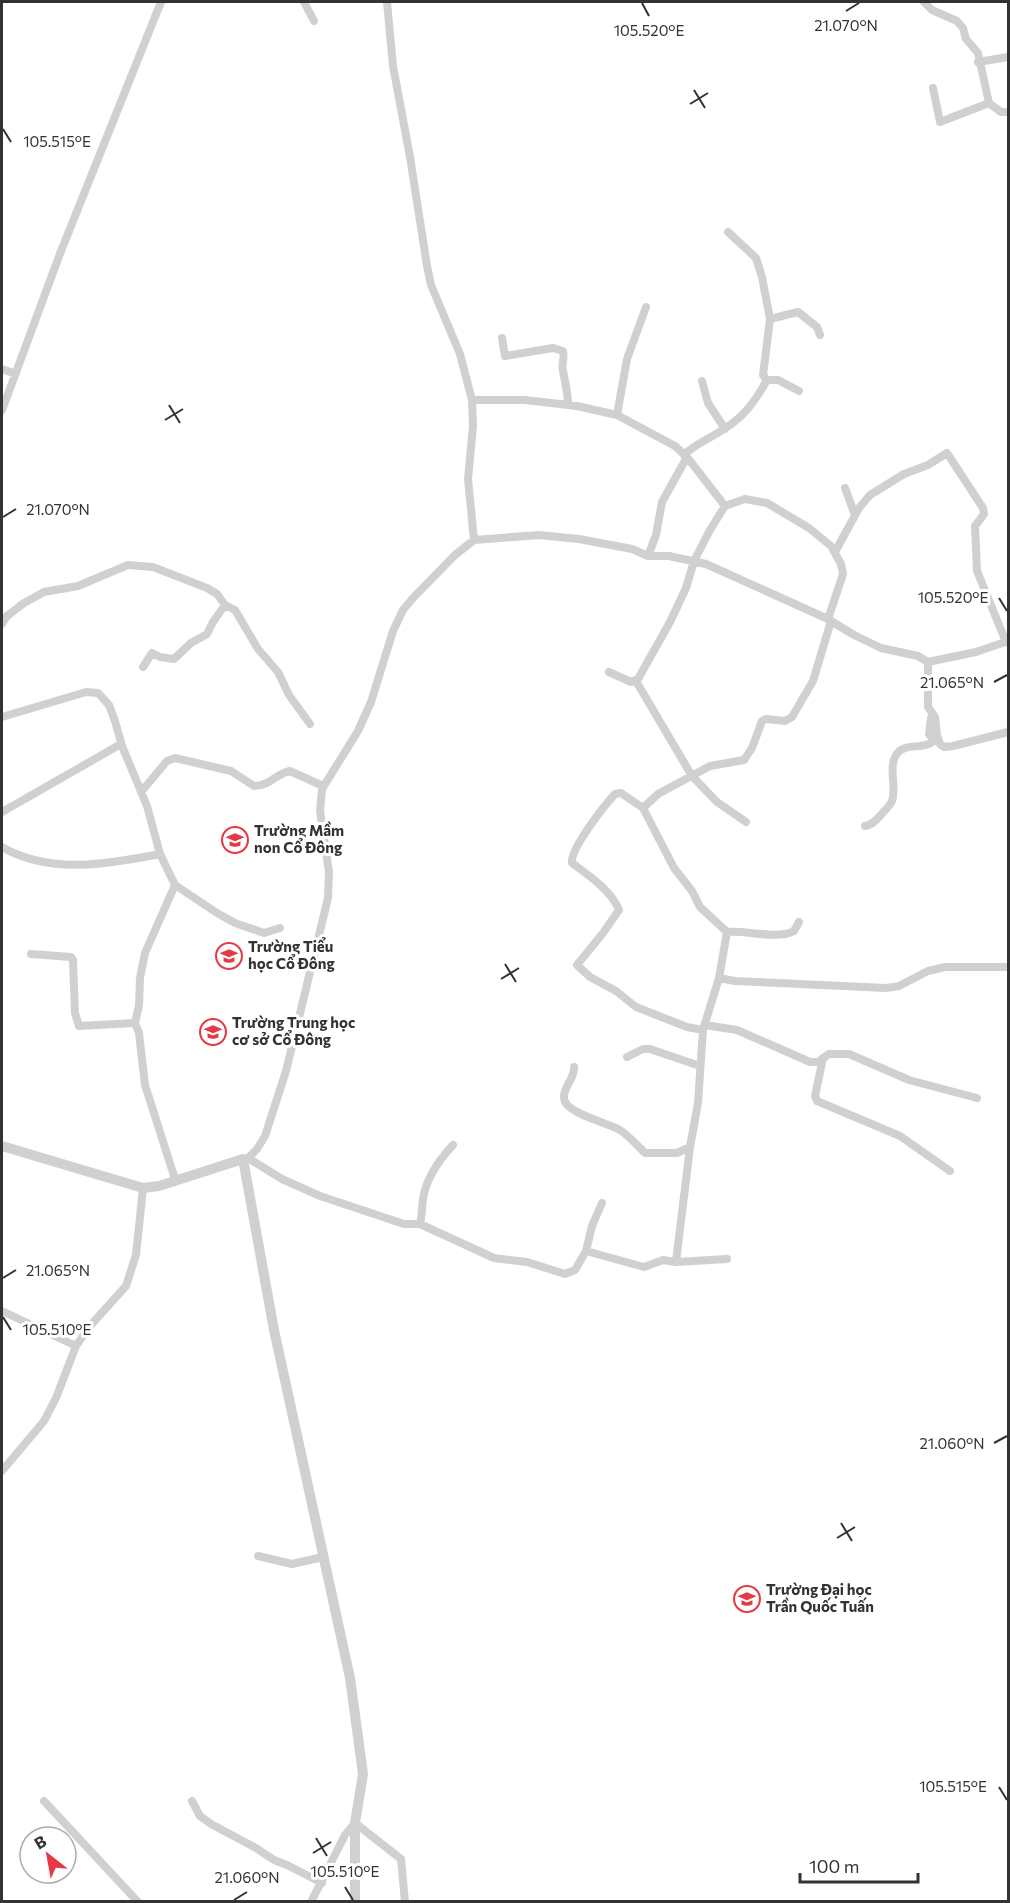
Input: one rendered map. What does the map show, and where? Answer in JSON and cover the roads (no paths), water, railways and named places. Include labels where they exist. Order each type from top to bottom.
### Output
[{"type":"street","points":[[2,410],[61,251],[161,2]]},
{"type":"street","points":[[304,2],[314,21]]},
{"type":"street","points":[[387,2],[393,66],[431,285],[460,354],[472,400],[468,480],[474,540]]},
{"type":"street","points":[[924,2],[932,10],[962,26],[966,39],[978,53],[978,62],[989,103],[1001,112],[1008,112]]},
{"type":"street","points":[[978,62],[1008,57]]},
{"type":"street","points":[[933,88],[940,122],[989,103]]},
{"type":"street","points":[[728,232],[756,258],[762,277],[770,319],[763,375],[767,380]]},
{"type":"street","points":[[617,415],[627,359],[646,307]]},
{"type":"street","points":[[770,319],[798,312],[817,327],[820,335]]},
{"type":"street","points":[[502,338],[505,356],[553,348],[563,351],[562,369],[568,390],[568,405]]},
{"type":"street","points":[[2,369],[16,374]]},
{"type":"street","points":[[767,380],[778,380],[799,391]]},
{"type":"street","points":[[648,556],[656,535],[662,502],[686,456],[695,446],[725,429],[747,411],[767,380]]},
{"type":"street","points":[[702,381],[708,403],[725,429]]},
{"type":"street","points":[[472,400],[525,400],[568,405],[617,415],[675,446],[686,456],[725,506]]},
{"type":"street","points":[[2,1146],[143,1188],[159,1186],[175,1179],[245,1159],[257,1149],[265,1136],[286,1071],[327,898],[329,872],[320,811],[324,786],[358,731],[371,702],[393,631],[404,610],[455,555],[474,540],[539,535],[579,538],[632,549],[648,556],[669,556],[706,564],[830,620],[881,648],[918,657],[928,662],[976,652],[1007,641],[977,571],[975,526],[984,514],[983,508],[948,454],[945,453],[928,465],[884,486],[863,502],[835,552]]},
{"type":"street","points":[[845,488],[855,514]]},
{"type":"street","points":[[636,681],[670,622],[686,588],[694,561],[725,506],[745,500],[766,503],[830,544],[843,574],[813,681],[792,717],[788,720],[766,719],[762,721],[752,748],[744,760],[712,765],[658,794],[643,808]]},
{"type":"street","points":[[2,624],[15,610],[39,594],[78,586],[128,566],[153,567],[207,588],[217,594],[225,605],[235,609],[258,649],[278,672],[289,695],[310,724]]},
{"type":"street","points":[[143,667],[152,653],[174,659],[191,643],[207,634],[225,605]]},
{"type":"street","points":[[928,662],[927,707],[935,717],[940,744],[944,747],[1008,732]]},
{"type":"street","points":[[609,672],[631,682],[636,681]]},
{"type":"street","points":[[636,681],[692,776],[717,802],[746,822]]},
{"type":"street","points":[[2,717],[86,692],[98,693],[109,705],[121,744],[147,806],[160,854],[175,885],[198,902],[235,922],[264,933],[280,928]]},
{"type":"street","points":[[865,826],[871,825],[891,802],[893,766],[895,757],[901,749],[929,745],[934,741],[929,734],[931,714]]},
{"type":"street","points":[[2,812],[121,744]]},
{"type":"street","points":[[141,792],[167,760],[175,758],[231,771],[254,786],[272,782],[284,772],[290,771],[324,786]]},
{"type":"street","points":[[799,922],[794,931],[784,934],[727,932],[700,907],[692,891],[674,868],[643,808],[621,793],[615,794],[584,836],[572,857],[572,863],[600,885],[619,909],[577,965],[590,977],[616,991],[636,1007],[687,1027],[737,1030],[810,1062],[818,1062],[823,1056],[834,1053],[849,1054],[909,1080],[977,1098]]},
{"type":"street","points":[[2,847],[23,856],[73,865],[107,864],[160,854]]},
{"type":"street","points":[[175,885],[145,953],[135,1023],[139,1033],[145,1085],[175,1179]]},
{"type":"street","points":[[676,1262],[690,1147],[698,1103],[704,1028],[719,978],[727,932]]},
{"type":"street","points":[[31,954],[71,957],[73,960],[75,1013],[79,1026],[135,1023]]},
{"type":"street","points":[[719,978],[735,981],[886,988],[900,986],[928,971],[945,967],[1008,967]]},
{"type":"street","points":[[627,1057],[643,1049],[650,1049],[700,1066]]},
{"type":"street","points":[[823,1056],[815,1096],[817,1101],[900,1136],[950,1171]]},
{"type":"street","points":[[574,1067],[574,1075],[564,1096],[564,1101],[568,1106],[600,1123],[618,1128],[645,1153],[676,1153],[690,1147]]},
{"type":"street","points":[[420,1224],[427,1182],[436,1165],[453,1145]]},
{"type":"street","points":[[245,1159],[320,1196],[404,1224],[420,1224],[494,1258],[527,1262],[565,1274],[575,1270],[586,1251],[592,1226],[602,1203]]},
{"type":"street","points":[[245,1159],[274,1330],[350,1678],[363,1774],[354,1823],[355,1902]]},
{"type":"street","points":[[2,1471],[44,1421],[56,1398],[76,1346],[89,1327],[119,1295],[130,1276],[136,1255],[143,1188]]},
{"type":"street","points":[[586,1251],[644,1267],[663,1260],[676,1262],[727,1259]]},
{"type":"street","points":[[2,1311],[76,1346]]},
{"type":"street","points":[[258,1557],[292,1564],[323,1557]]},
{"type":"street","points":[[44,1801],[138,1902]]},
{"type":"street","points":[[192,1801],[200,1816],[211,1824],[274,1860],[287,1864],[322,1883]]},
{"type":"street","points":[[311,1902],[345,1835],[354,1823]]},
{"type":"street","points":[[354,1823],[401,1859],[405,1902]]},
{"type":"place","name":"Trường Mầm non Cổ Đông","points":[[235,840]]},
{"type":"place","name":"Trường Tiểu học Cổ Đông","points":[[229,956]]},
{"type":"place","name":"Trường Trung học cơ sở Cổ Đông","points":[[213,1032]]},
{"type":"place","name":"Trường Đại học Trần Quốc Tuấn","points":[[747,1599]]}]
